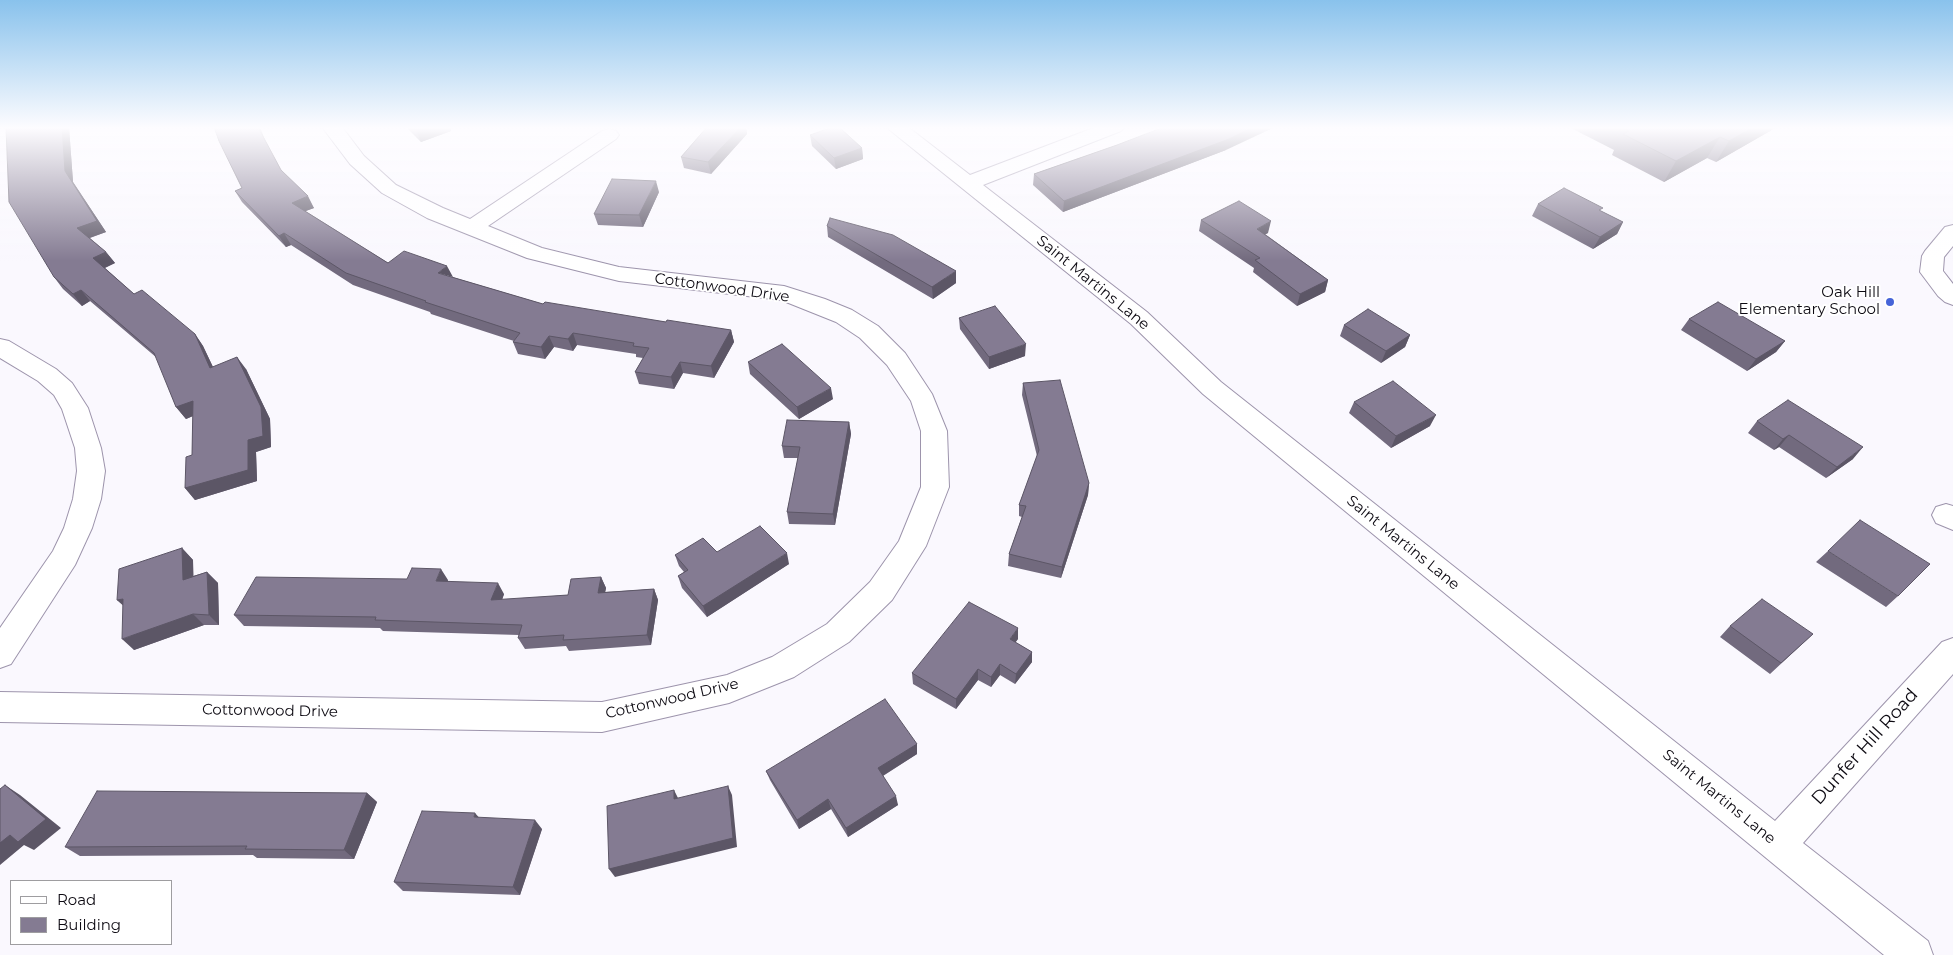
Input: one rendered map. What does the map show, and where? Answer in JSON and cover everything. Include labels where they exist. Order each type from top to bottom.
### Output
[{"type":"street","name":"Cottonwood Drive","points":[[0,707],[602,716],[729,689],[783,667],[838,632],[881,591],[911,546],[935,487],[934,431],[923,400],[896,360],[868,332],[844,316],[817,304],[784,294],[619,274],[535,253],[435,213],[389,189],[370,172]]},
{"type":"street","points":[[470,228],[554,172]]},
{"type":"street","name":"Saint Martins Lane","points":[[954,172],[1139,318],[1212,388],[1914,955]]},
{"type":"street","points":[[969,183],[999,172]]},
{"type":"street","points":[[1953,232],[1933,256],[1931,272],[1953,297]]},
{"type":"street","points":[[0,347],[47,375],[63,389],[75,408],[88,448],[91,471],[82,514],[65,557],[0,654]]},
{"type":"street","name":"Dunfer Hill Road","points":[[1778,844],[1953,652]]},
{"type":"building","points":[[8,172],[65,172],[97,221],[77,228],[106,252],[93,258],[134,294],[142,290],[195,334],[210,368],[237,357],[261,407],[263,436],[248,440],[248,470],[185,488],[186,457],[192,455],[193,401],[176,407],[154,353],[81,290],[73,294],[54,277],[9,202]]},
{"type":"building","points":[[234,172],[283,172],[308,196],[292,203],[388,263],[404,251],[447,266],[438,273],[543,304],[545,302],[666,322],[667,320],[731,330],[711,366],[680,362],[671,377],[635,372],[649,348],[633,346],[634,343],[573,333],[568,339],[549,336],[541,347],[513,342],[520,333],[425,302],[346,273],[284,233],[279,236],[235,191],[242,188]]},
{"type":"building","points":[[1041,172],[1142,172],[1064,201],[1034,174]]},
{"type":"building","points":[[612,179],[656,181],[639,215],[594,214]]},
{"type":"building","points":[[1564,188],[1603,208],[1599,210],[1623,222],[1600,237],[1538,204]]},
{"type":"building","points":[[1239,201],[1271,221],[1257,229],[1328,280],[1300,294],[1255,260],[1260,258],[1201,220]]},
{"type":"building","points":[[830,218],[893,235],[956,271],[932,287],[827,226]]},
{"type":"building","points":[[1718,302],[1785,341],[1756,359],[1689,319]]},
{"type":"building","points":[[995,306],[1026,344],[989,357],[959,318]]},
{"type":"building","points":[[1368,309],[1410,335],[1386,351],[1344,325]]},
{"type":"building","points":[[782,344],[831,388],[797,407],[748,362]]},
{"type":"building","points":[[1060,380],[1089,483],[1062,567],[1009,554],[1026,506],[1019,505],[1039,450],[1023,383]]},
{"type":"building","points":[[1393,381],[1436,415],[1396,436],[1354,402]]},
{"type":"building","points":[[1788,400],[1863,447],[1837,467],[1789,435],[1783,439],[1757,421]]},
{"type":"building","points":[[787,420],[849,422],[833,514],[787,512],[800,447],[782,446]]},
{"type":"building","points":[[1860,520],[1930,564],[1898,596],[1828,551]]},
{"type":"building","points":[[760,526],[787,553],[703,606],[678,576],[688,570],[675,555],[703,538],[717,552]]},
{"type":"building","points":[[182,548],[183,580],[207,572],[209,615],[193,614],[122,639],[123,599],[117,600],[119,569]]},
{"type":"building","points":[[412,568],[441,569],[436,581],[498,583],[491,600],[568,595],[571,579],[601,577],[598,593],[654,589],[647,635],[563,640],[564,635],[518,638],[522,625],[375,620],[376,617],[234,615],[256,577],[407,579]]},
{"type":"building","points":[[1762,599],[1813,634],[1781,663],[1730,626]]},
{"type":"building","points":[[969,602],[1018,628],[1010,639],[1032,652],[1016,674],[1000,664],[991,677],[978,669],[956,699],[912,673]]},
{"type":"building","points":[[885,699],[917,744],[878,768],[896,796],[846,828],[828,799],[797,820],[766,771]]},
{"type":"building","points":[[5,785],[46,819],[18,842],[10,835],[0,843],[0,789]]},
{"type":"building","points":[[728,786],[733,838],[609,869],[607,806],[674,790],[674,799]]},
{"type":"building","points":[[97,791],[367,793],[344,850],[245,849],[247,846],[65,847]]},
{"type":"building","points":[[422,811],[475,813],[474,817],[535,820],[513,887],[394,882]]},
{"type":"place","name":"Oak Hill Elementary School","points":[[1890,302]]}]
